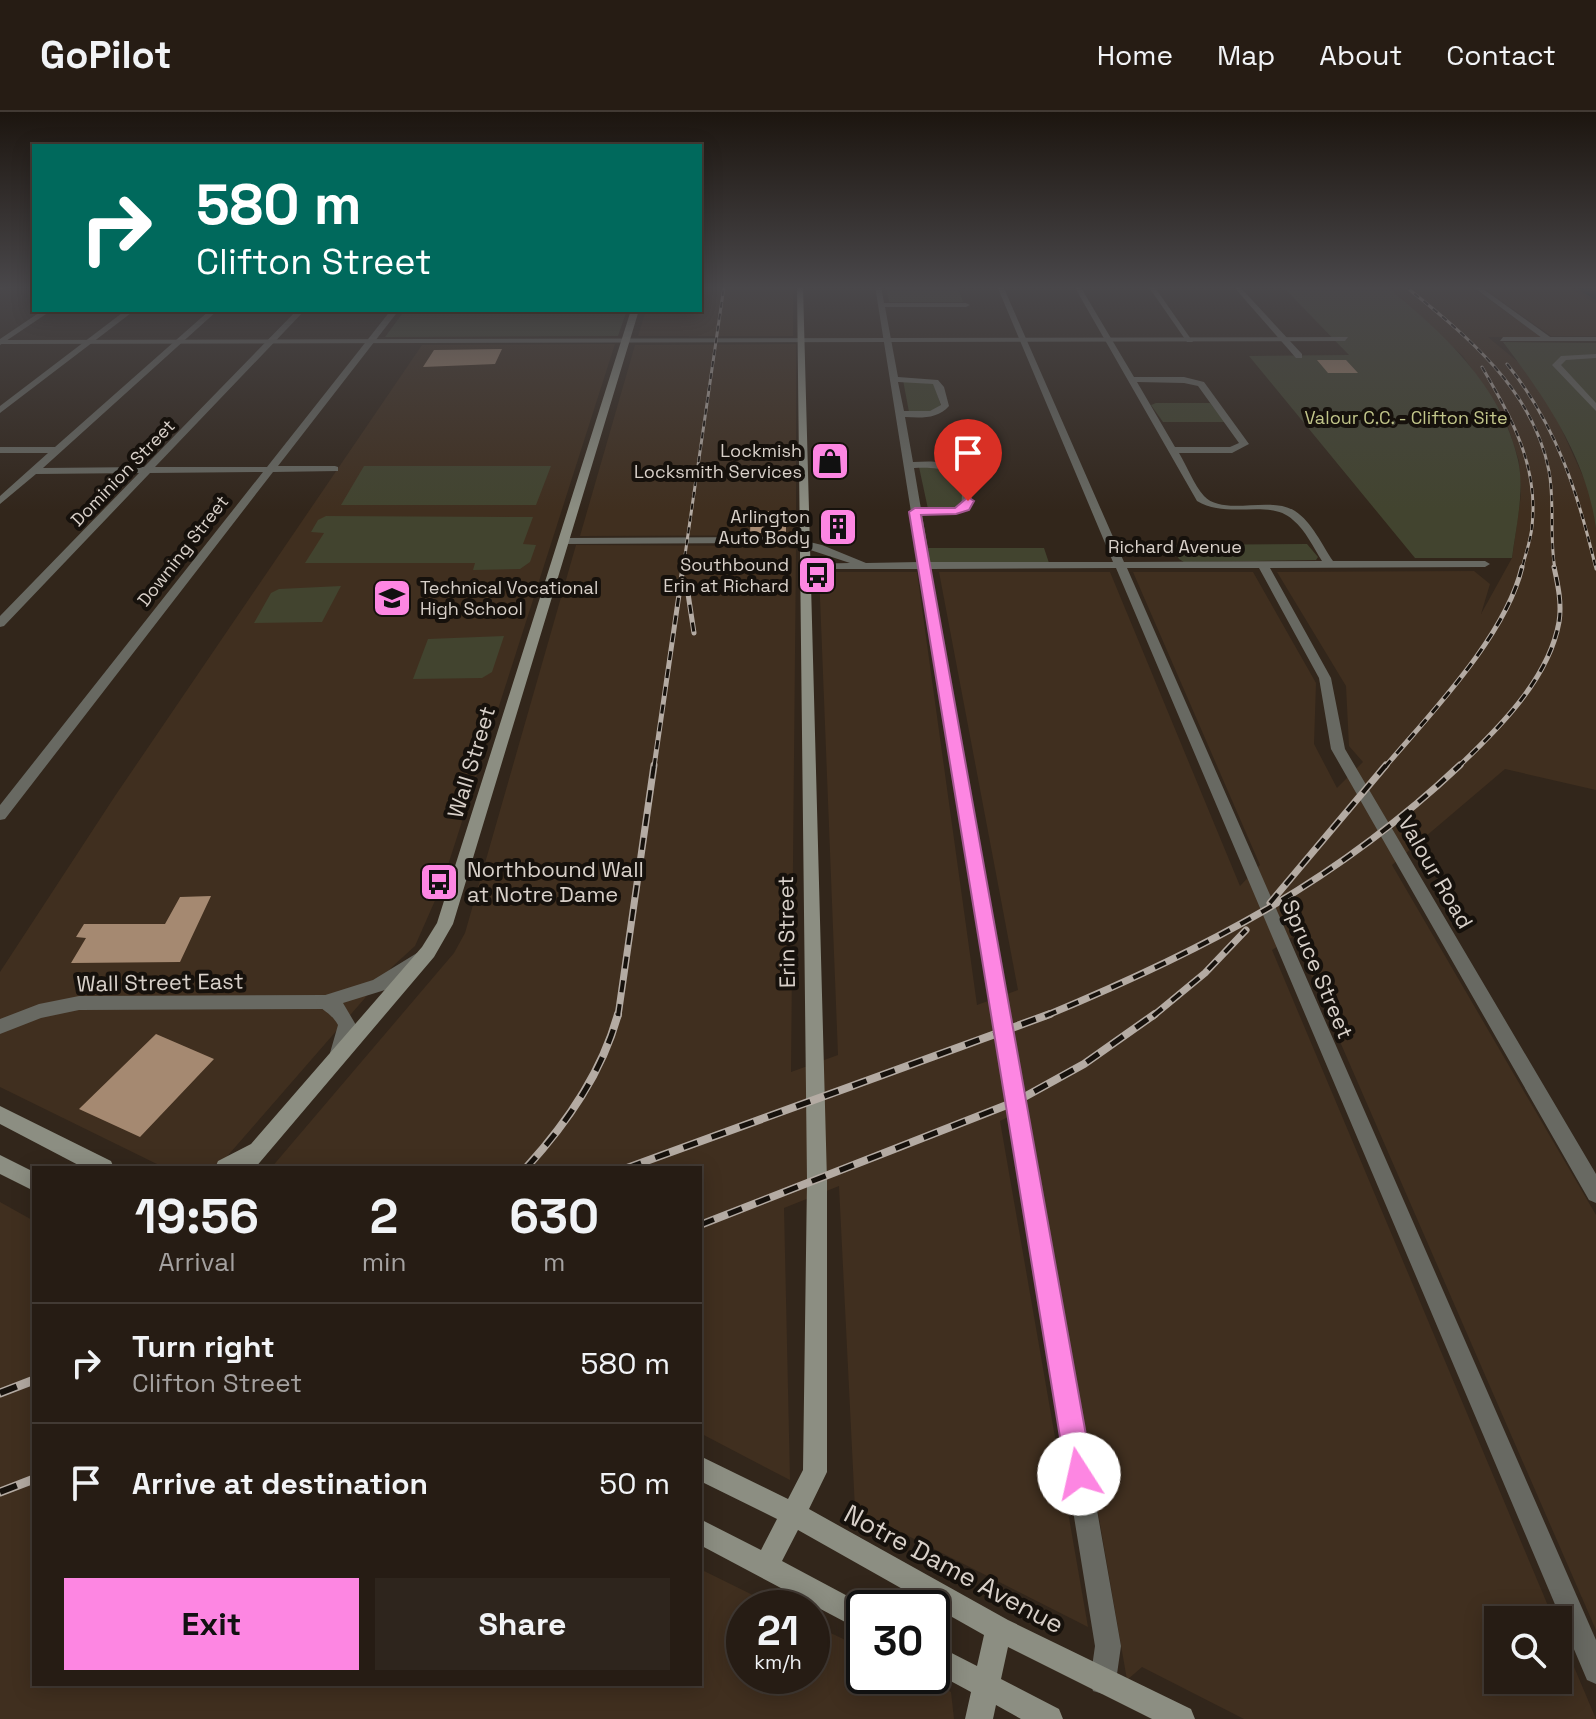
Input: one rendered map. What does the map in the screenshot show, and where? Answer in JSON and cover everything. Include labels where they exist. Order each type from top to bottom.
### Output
[{"type":"main road","name":"Wall Street","points":[[245,1166],[428,952],[450,911],[620,361]]},
{"type":"main road","name":"Erin Street","points":[[767,1565],[815,1472],[817,1181],[801,361]]},
{"type":"main road","points":[[0,1115],[100,1166]]},
{"type":"main road","points":[[228,1166],[244,1154],[256,1152]]},
{"type":"main road","points":[[0,1164],[32,1181]]},
{"type":"main road","name":"Notre Dame Avenue","points":[[702,1469],[793,1514],[999,1629],[1181,1719]]},
{"type":"main road","points":[[702,1532],[846,1609]]},
{"type":"main road","points":[[979,1719],[999,1629]]},
{"type":"main road","points":[[950,1666],[1049,1719]]},
{"type":"street","points":[[0,410],[64,361]]},
{"type":"street","points":[[0,501],[156,361]]},
{"type":"street","name":"Dominion Street","points":[[0,623],[253,361]]},
{"type":"street","name":"Downing Street","points":[[0,815],[355,361]]},
{"type":"street","points":[[889,361],[1108,1646],[1103,1681]]},
{"type":"street","name":"Spruce Street","points":[[1033,361],[1596,1671]]},
{"type":"street","points":[[1121,361],[1205,503],[1217,508],[1275,508],[1290,512],[1330,565]]},
{"type":"street","points":[[1561,361],[1556,365],[1596,408]]},
{"type":"street","points":[[892,379],[922,379],[937,383],[945,406],[933,414],[899,414]]},
{"type":"street","points":[[1132,379],[1187,380],[1201,384],[1244,444],[1232,450],[1173,450]]},
{"type":"street","points":[[0,450],[56,450]]},
{"type":"street","points":[[908,465],[943,465],[957,469],[963,476],[968,501],[965,508],[956,511],[915,512]]},
{"type":"street","points":[[34,471],[335,469]]},
{"type":"street","name":"Richard Avenue","points":[[565,541],[789,540],[865,566]]},
{"type":"street","name":"Richard Avenue","points":[[805,566],[1485,564]]},
{"type":"street","name":"Valour Road","points":[[1263,565],[1325,678],[1338,749],[1596,1193]]},
{"type":"street","name":"Wall Street East","points":[[0,1027],[39,1011],[79,1003],[325,1002],[379,985],[428,952]]},
{"type":"street","points":[[325,1002],[338,1009],[347,1025],[338,1057]]},
{"type":"shaded area","name":"Technical Vocational High School","points":[[411,361],[610,361],[441,887],[415,946],[392,967],[223,1161],[212,1166],[161,1166],[0,1087],[0,972],[115,796]]},
{"type":"shaded area","points":[[630,361],[796,361],[796,535],[580,536]]},
{"type":"shaded area","points":[[1466,361],[1518,362],[1550,404],[1592,496],[1596,529],[1596,790],[1505,769],[1392,865],[1596,1215],[1596,1630],[1294,936],[1272,950],[1548,1606],[1484,1606],[1484,1694],[1572,1694],[1572,1662],[1596,1719],[1244,1719],[1142,1667],[1127,1680],[1028,1107],[1000,1121],[1088,1627],[855,1509],[839,1186],[784,1208],[790,1480],[702,1434],[702,1166],[273,1166],[454,953],[465,933],[576,545],[776,546],[796,549],[791,1072],[838,1055],[819,572],[917,572],[977,1005],[1018,990],[939,572],[1110,572],[1240,886],[1260,865],[1133,572],[1253,572],[1316,683],[1314,744],[1337,788],[1363,762],[1349,746],[1346,686],[1277,572],[1474,571],[1490,584],[1481,614],[1512,558],[1521,495],[1519,461],[1505,418]]},
{"type":"shaded area","points":[[0,1202],[32,1220],[32,1686],[702,1686],[702,1570],[743,1590],[726,1590],[726,1694],[830,1694],[830,1633],[846,1640],[846,1694],[950,1694],[950,1692],[954,1719],[0,1719]]},
{"type":"green space","name":"Valour C.C. - Clifton Site","points":[[1253,361],[1467,362],[1498,408],[1518,460],[1520,496],[1512,558],[1415,558]]},
{"type":"green space","points":[[1517,361],[1596,361],[1596,529],[1584,478],[1574,453]]},
{"type":"green space","points":[[903,380],[934,384],[941,406],[929,412],[909,412]]},
{"type":"green space","points":[[1210,403],[1225,422],[1163,422],[1151,405]]},
{"type":"green space","points":[[364,466],[551,466],[536,505],[341,505]]},
{"type":"green space","points":[[919,467],[945,468],[958,476],[964,500],[962,505],[952,509],[928,509]]},
{"type":"green space","points":[[326,516],[533,517],[523,544],[536,545],[530,562],[520,569],[473,570],[475,563],[305,563],[324,533],[311,532],[318,520]]},
{"type":"green space","points":[[1307,544],[1318,557],[1316,560],[1184,562],[1171,545]]},
{"type":"green space","points":[[928,548],[1044,548],[1049,563],[930,563]]},
{"type":"green space","points":[[341,586],[322,622],[254,623],[271,593],[279,589]]},
{"type":"green space","points":[[504,636],[492,672],[482,678],[413,679],[428,639]]},
{"type":"building","points":[[427,361],[496,361],[495,364],[423,367]]},
{"type":"building","points":[[1318,361],[1347,361],[1358,373],[1328,373]]},
{"type":"building","points":[[751,511],[786,511],[786,533],[750,533]]},
{"type":"building","name":"Arlington Auto Body","points":[[819,519],[855,519],[857,536],[820,536]]},
{"type":"building","points":[[211,896],[180,962],[71,963],[86,938],[76,937],[84,924],[165,924],[180,897]]},
{"type":"building","points":[[156,1034],[214,1059],[140,1137],[79,1109]]},
{"type":"railway","points":[[683,569],[713,361]]},
{"type":"railway","points":[[1489,361],[1513,390],[1541,442],[1552,495],[1555,569]]},
{"type":"railway","points":[[1507,364],[1539,412],[1564,461],[1596,569]]},
{"type":"railway","points":[[1482,367],[1512,423],[1531,483],[1532,526],[1522,569]]},
{"type":"railway","points":[[654,767],[683,567]]},
{"type":"railway","points":[[1385,767],[1444,699],[1483,647],[1500,620],[1522,567]]},
{"type":"railway","points":[[1460,765],[1520,702],[1545,663],[1560,615],[1554,567]]},
{"type":"railway","points":[[687,587],[694,633]]},
{"type":"railway","points":[[618,1016],[654,765]]},
{"type":"railway","points":[[1270,903],[1386,765]]},
{"type":"railway","points":[[1048,1015],[1158,966],[1264,910],[1364,845],[1460,765]]},
{"type":"railway","points":[[1153,1016],[1205,973],[1246,930]]},
{"type":"railway","points":[[528,1166],[555,1133],[593,1077],[618,1014]]},
{"type":"railway","points":[[702,1224],[1017,1101],[1084,1064],[1155,1014]]},
{"type":"railway","points":[[632,1166],[1048,1015]]},
{"type":"railway","points":[[0,1393],[32,1381]]},
{"type":"railway","points":[[0,1492],[32,1480]]},
{"type":"place","name":"Lockmish Locksmith Services","points":[[830,461]]},
{"type":"place","name":"Arlington Auto Body","points":[[838,527]]},
{"type":"place","name":"Southbound Erin at Richard","points":[[817,575]]},
{"type":"place","name":"Technical Vocational High School","points":[[392,598]]},
{"type":"place","name":"Northbound Wall at Notre Dame","points":[[439,882]]},
{"type":"route","points":[[968,501],[965,508],[956,511],[915,512],[1079,1474]]}]
